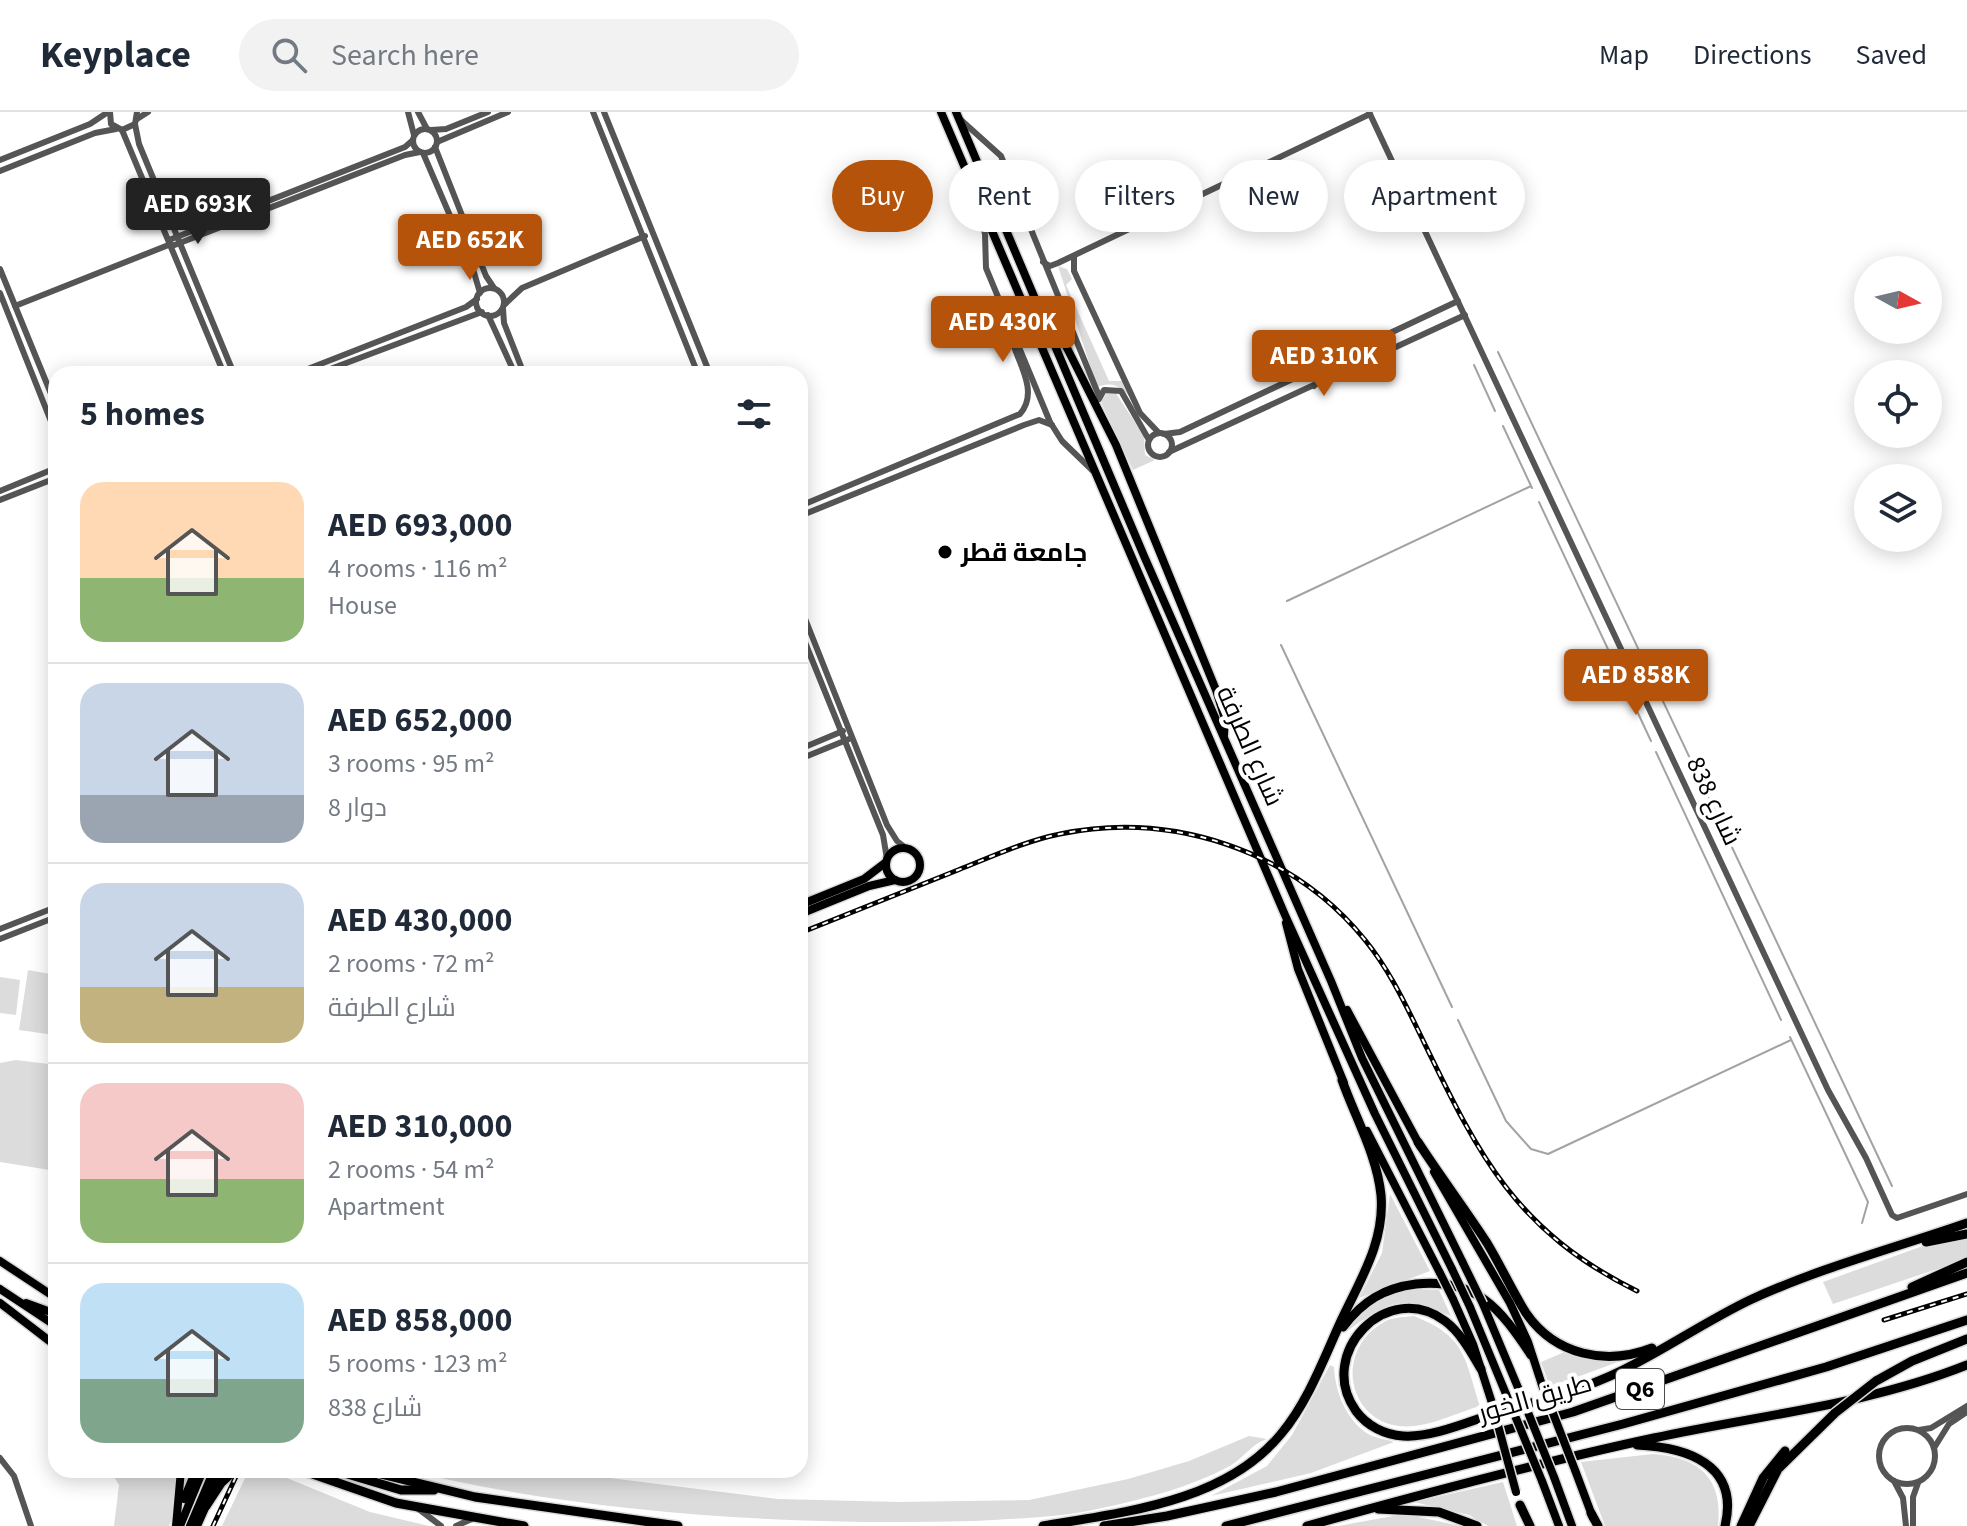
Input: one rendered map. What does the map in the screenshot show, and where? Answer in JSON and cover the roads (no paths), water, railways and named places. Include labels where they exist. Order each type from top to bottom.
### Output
[{"type":"highway","points":[[1043,1526],[1171,1500],[1234,1475],[1262,1455],[1283,1432],[1300,1406],[1372,1258],[1381,1213],[1377,1171],[1342,1080]]},
{"type":"highway","points":[[1418,1142],[1487,1244],[1525,1311],[1545,1334],[1571,1349],[1609,1357],[1634,1354],[1681,1337]]},
{"type":"highway","points":[[1481,1369],[1469,1349],[1445,1322],[1417,1309],[1402,1309],[1387,1312],[1361,1329],[1345,1357],[1343,1372],[1350,1403],[1360,1417],[1388,1434],[1413,1436],[1592,1383],[1622,1370],[1750,1300],[1967,1223]]},
{"type":"highway","points":[[1887,1250],[1967,1234]]},
{"type":"highway","points":[[1897,1297],[1929,1278],[1967,1262]]},
{"type":"highway","name":"طريق الخور","points":[[1104,1526],[1167,1516],[1276,1492],[1573,1412],[1967,1273]]},
{"type":"highway","points":[[1326,1353],[1353,1314],[1380,1293],[1392,1287],[1449,1282],[1462,1286],[1505,1318],[1531,1355]]},
{"type":"highway","name":"طريق الخور","points":[[1226,1526],[1652,1416],[1826,1367],[1967,1320]]},
{"type":"highway","points":[[1749,1526],[1761,1496],[1778,1469],[1835,1413],[1876,1381],[1912,1361],[1967,1339]]},
{"type":"highway","points":[[1307,1526],[1622,1445],[1860,1398],[1941,1376],[1967,1365]]},
{"type":"highway","points":[[1741,1526],[1755,1492],[1773,1464],[1796,1441],[1821,1426]]},
{"type":"highway","points":[[1622,1445],[1672,1447],[1707,1463],[1720,1480],[1726,1500],[1725,1526]]},
{"type":"highway","points":[[206,1506],[226,1478]]},
{"type":"highway","points":[[321,1478],[416,1507],[524,1526]]},
{"type":"highway","points":[[361,1478],[401,1490],[437,1489]]},
{"type":"highway","points":[[395,1478],[475,1497],[678,1526]]},
{"type":"highway","points":[[1520,1505],[1528,1526]]},
{"type":"highway","points":[[1366,1510],[1399,1508],[1439,1512],[1477,1526]]},
{"type":"highway","points":[[1591,1513],[1597,1526]]},
{"type":"main road","name":"شارع الطرفة","points":[[941,112],[962,160]]},
{"type":"main road","name":"شارع الطرفة","points":[[958,114],[1144,556],[1362,1058],[1483,1304],[1572,1526]]},
{"type":"main road","name":"شارع الطرفة","points":[[993,232],[1285,915],[1375,1114],[1470,1307],[1559,1526]]},
{"type":"main road","points":[[1049,329],[1059,335],[1066,346],[1100,411],[1216,690],[1225,719],[1224,735]]},
{"type":"main road","points":[[808,902],[864,879],[895,850],[907,849],[917,856],[919,871],[908,882],[895,880],[869,886],[808,911]]},
{"type":"main road","points":[[886,860],[887,873],[895,880]]},
{"type":"main road","points":[[1285,915],[1298,969],[1342,1080],[1453,1299],[1481,1369],[1520,1505]]},
{"type":"main road","points":[[1331,981],[1524,1332],[1591,1513]]},
{"type":"main road","points":[[0,1261],[48,1293]]},
{"type":"main road","points":[[0,1289],[48,1321]]},
{"type":"main road","points":[[17,1301],[48,1311]]},
{"type":"main road","points":[[0,1303],[48,1340]]},
{"type":"main road","points":[[178,1526],[182,1478]]},
{"type":"main road","points":[[184,1516],[184,1498],[193,1478]]},
{"type":"main road","points":[[178,1526],[200,1478]]},
{"type":"main road","points":[[190,1526],[211,1478]]},
{"type":"main road","points":[[197,1526],[218,1478]]},
{"type":"street","points":[[0,160],[90,124],[109,112],[110,122],[119,130],[221,366]]},
{"type":"street","points":[[0,171],[100,131],[119,130],[148,112]]},
{"type":"street","points":[[408,112],[414,138],[469,258],[485,314],[511,366]]},
{"type":"street","points":[[418,112],[436,145],[486,276],[504,298],[504,323],[521,366]]},
{"type":"street","points":[[293,195],[421,152],[488,112]]},
{"type":"street","points":[[8,313],[15,306],[405,147],[420,130],[442,130],[508,112]]},
{"type":"street","points":[[593,112],[695,366]]},
{"type":"street","points":[[604,112],[707,366]]},
{"type":"street","points":[[1043,262],[1050,266],[1058,263],[1370,113]]},
{"type":"street","name":"شارع 838","points":[[1370,113],[1828,1090],[1866,1158],[1892,1215],[1897,1218],[1967,1194]]},
{"type":"street","points":[[958,114],[1001,156],[1099,396],[1100,411]]},
{"type":"street","points":[[136,118],[139,144],[231,366]]},
{"type":"street","points":[[315,366],[466,307],[478,296],[496,289],[522,288],[652,232]]},
{"type":"street","name":"شارع الطرفة","points":[[985,232],[986,268],[1052,425],[1062,441],[1096,474]]},
{"type":"street","points":[[1077,254],[1072,260],[1074,271],[1140,413],[1170,441],[1169,452]]},
{"type":"street","points":[[1058,263],[1074,271]]},
{"type":"street","points":[[0,269],[48,386],[38,390]]},
{"type":"street","points":[[339,366],[503,307],[522,288]]},
{"type":"street","points":[[0,293],[48,414]]},
{"type":"street","points":[[1149,440],[1161,434],[1180,432],[1458,301]]},
{"type":"street","points":[[4,304],[15,306]]},
{"type":"street","points":[[1099,396],[1108,389],[1121,391],[1149,440],[1149,448],[1154,455],[1162,456],[1465,315]]},
{"type":"street","points":[[808,503],[1011,420],[1025,408],[1029,394],[1010,339],[1008,323]]},
{"type":"street","points":[[679,327],[690,324]]},
{"type":"street","points":[[1405,328],[1411,339]]},
{"type":"street","points":[[1314,386],[1323,374],[1363,352],[1364,346]]},
{"type":"street","points":[[1011,420],[1015,429]]},
{"type":"street","points":[[808,513],[1039,420],[1052,425]]},
{"type":"street","points":[[989,429],[991,438]]},
{"type":"street","points":[[959,440],[963,450]]},
{"type":"street","points":[[941,448],[945,457]]},
{"type":"street","points":[[0,491],[48,471]]},
{"type":"street","points":[[0,500],[48,481]]},
{"type":"street","points":[[808,626],[854,737],[881,819],[886,860]]},
{"type":"street","points":[[808,649],[881,819],[907,849]]},
{"type":"street","points":[[808,746],[850,729]]},
{"type":"street","points":[[808,756],[854,737]]},
{"type":"street","points":[[0,929],[48,910]]},
{"type":"street","points":[[0,939],[48,920]]},
{"type":"street","points":[[1919,1482],[1906,1484],[1886,1475],[1879,1461],[1883,1441],[1899,1429],[1931,1428],[1967,1406]]},
{"type":"street","points":[[1913,1526],[1913,1497],[1919,1482],[1933,1465],[1934,1448],[1949,1424],[1967,1412]]},
{"type":"street","points":[[1919,1430],[1934,1448]]},
{"type":"street","points":[[0,1458],[14,1476],[31,1526]]},
{"type":"street","points":[[1894,1481],[1903,1498],[1906,1526]]},
{"type":"street","points":[[416,1507],[441,1526]]},
{"type":"street","points":[[456,1526],[474,1518]]},
{"type":"waterway","points":[[1498,352],[1892,1186]]},
{"type":"waterway","points":[[1474,365],[1495,411]]},
{"type":"waterway","points":[[1503,426],[1532,488]]},
{"type":"waterway","points":[[1287,601],[1531,486]]},
{"type":"waterway","points":[[1539,502],[1651,741]]},
{"type":"waterway","points":[[1281,645],[1452,1007]]},
{"type":"waterway","points":[[1656,752],[1781,1020]]},
{"type":"waterway","points":[[1458,1020],[1506,1121],[1531,1149],[1548,1154],[1791,1040]]},
{"type":"waterway","points":[[1790,1037],[1868,1202],[1862,1223]]},
{"type":"railway","points":[[808,930],[1008,850],[1060,834],[1102,828],[1145,828],[1186,834],[1227,845],[1266,861],[1302,882],[1336,909],[1373,950],[1400,994],[1479,1148],[1527,1212],[1557,1240],[1594,1267],[1637,1291]]},
{"type":"railway","points":[[1884,1320],[1967,1294]]},
{"type":"railway","points":[[213,1526],[235,1478]]},
{"type":"place","name":"جامعة قطر","points":[[945,552]]}]
